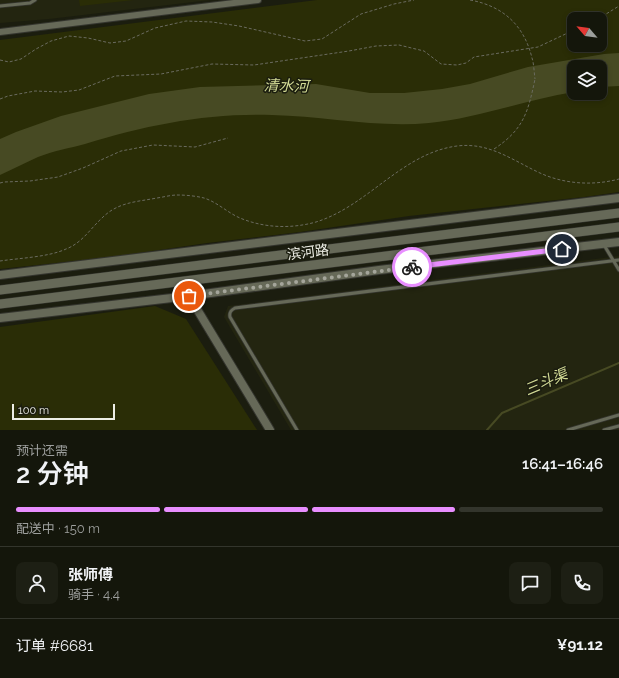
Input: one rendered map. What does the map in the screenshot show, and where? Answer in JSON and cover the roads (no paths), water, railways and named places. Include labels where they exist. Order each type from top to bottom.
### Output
[{"type":"main road","name":"滨河路","points":[[0,290],[619,213]]},
{"type":"main road","name":"滨河路","points":[[0,304],[619,227]]},
{"type":"street","points":[[0,32],[258,0]]},
{"type":"street","points":[[0,275],[619,198]]},
{"type":"street","points":[[0,318],[189,296],[379,270],[619,242]]},
{"type":"street","points":[[189,296],[270,430]]},
{"type":"lane","points":[[0,6],[30,3],[35,0]]},
{"type":"lane","points":[[603,244],[619,270]]},
{"type":"lane","points":[[297,430],[230,317],[229,314],[231,310],[235,308],[619,260]]},
{"type":"lane","points":[[568,430],[619,415]]},
{"type":"lane","points":[[604,430],[619,426]]},
{"type":"water","points":[[619,53],[619,86],[607,87],[607,60],[569,60]]},
{"type":"water","name":"清水河","points":[[567,60],[567,93],[447,121],[429,123],[370,123],[272,115],[201,118],[131,131],[56,151],[38,157],[0,175],[0,139],[61,116],[149,94],[200,87],[316,84],[370,93],[404,93],[470,84],[528,67]]},
{"type":"waterway","name":"三斗渠","points":[[487,430],[502,413],[619,363]]}]
